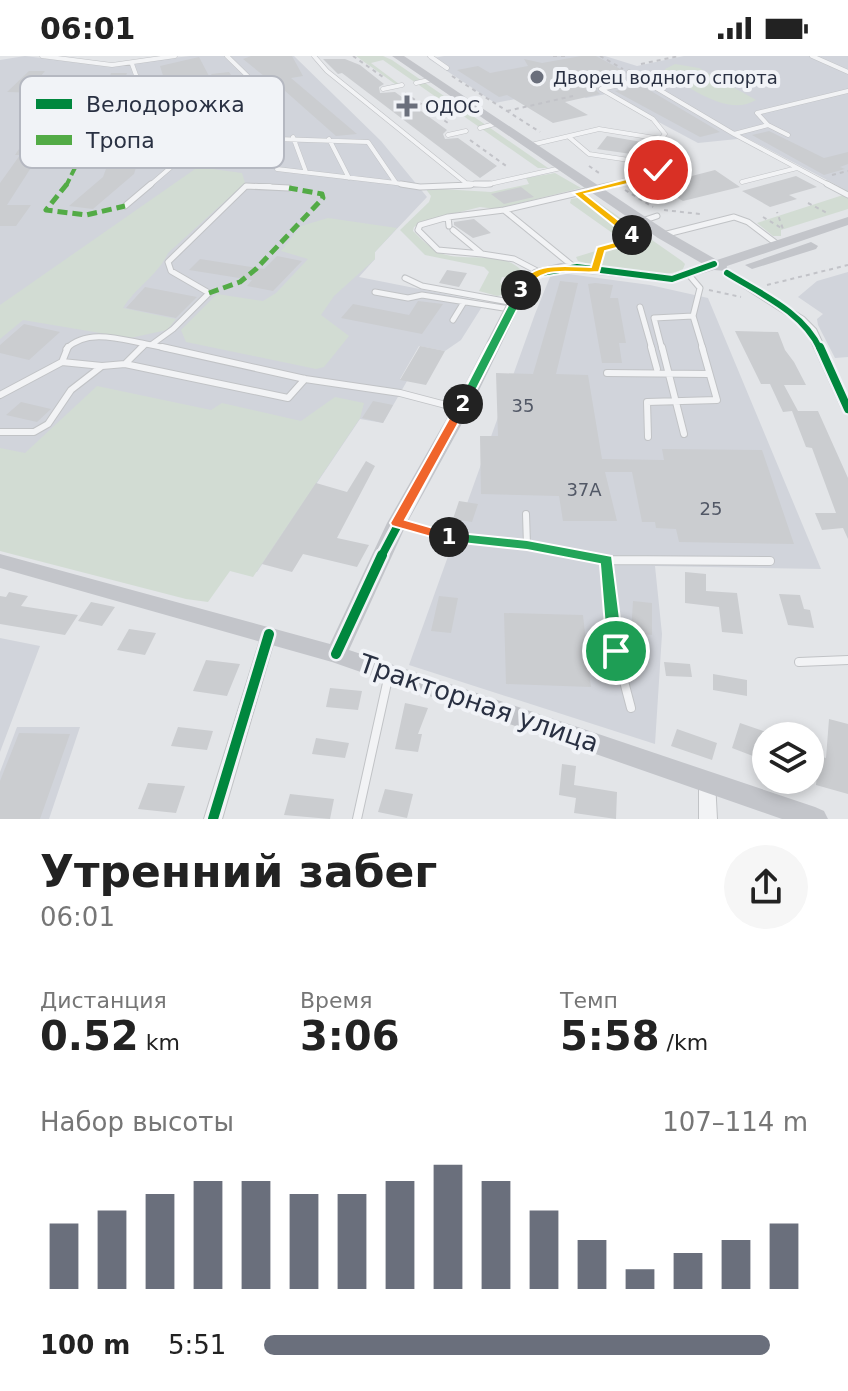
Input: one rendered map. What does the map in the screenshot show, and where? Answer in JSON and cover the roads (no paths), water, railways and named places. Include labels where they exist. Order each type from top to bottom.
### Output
[{"type":"main road","points":[[397,56],[663,235],[721,268],[848,234]]},
{"type":"main road","points":[[336,654],[397,523],[461,409],[524,283],[539,272],[574,267],[694,281],[777,244],[848,221]]},
{"type":"main road","name":"Тракторная улица","points":[[0,561],[336,654],[815,819]]},
{"type":"street","points":[[721,268],[800,319],[812,331],[848,409]]},
{"type":"street","points":[[213,819],[269,634]]},
{"type":"street","points":[[707,781],[708,819]]},
{"type":"lane","points":[[42,56],[132,64],[175,56]]},
{"type":"lane","points":[[227,56],[248,76]]},
{"type":"lane","points":[[314,56],[316,61],[466,183],[475,185]]},
{"type":"lane","points":[[430,56],[446,70]]},
{"type":"lane","points":[[812,56],[848,72]]},
{"type":"lane","points":[[132,64],[137,76]]},
{"type":"lane","points":[[629,72],[734,134],[848,195]]},
{"type":"lane","points":[[416,83],[433,79]]},
{"type":"lane","points":[[569,137],[589,154],[629,160],[647,156],[665,134],[653,119],[601,89],[643,80]]},
{"type":"lane","points":[[383,89],[402,85]]},
{"type":"lane","points":[[788,135],[768,125],[757,113],[848,91]]},
{"type":"lane","points":[[356,94],[367,92]]},
{"type":"lane","points":[[480,128],[498,123]]},
{"type":"lane","points":[[734,134],[768,125]]},
{"type":"lane","points":[[531,145],[608,129],[661,139]]},
{"type":"lane","points":[[448,135],[463,132]]},
{"type":"lane","points":[[284,137],[368,142],[396,183]]},
{"type":"lane","points":[[293,137],[306,172]]},
{"type":"lane","points":[[329,139],[349,178]]},
{"type":"lane","points":[[417,142],[430,139]]},
{"type":"lane","points":[[277,169],[420,187],[475,185],[565,167]]},
{"type":"lane","points":[[125,206],[170,168]]},
{"type":"lane","points":[[742,182],[797,168]]},
{"type":"lane","points":[[539,272],[514,259],[438,250],[418,230],[420,225],[448,217],[504,210],[633,180],[638,174],[658,170],[670,173]]},
{"type":"lane","points":[[125,364],[209,293],[171,271],[168,262],[178,251],[246,186],[289,188]]},
{"type":"lane","points":[[504,210],[574,267]]},
{"type":"lane","points":[[642,221],[657,216]]},
{"type":"lane","points":[[448,217],[451,228],[482,254]]},
{"type":"lane","points":[[663,235],[734,217],[748,222],[777,244]]},
{"type":"lane","points":[[405,278],[422,286],[514,306]]},
{"type":"lane","points":[[648,437],[647,402],[717,400],[693,316],[694,281]]},
{"type":"lane","points":[[375,292],[514,306]]},
{"type":"lane","points":[[453,320],[464,302]]},
{"type":"lane","points":[[640,307],[657,369]]},
{"type":"lane","points":[[643,318],[693,316]]},
{"type":"lane","points":[[654,318],[684,434]]},
{"type":"lane","points":[[62,362],[64,352],[80,338],[95,335],[305,379],[400,393],[461,409]]},
{"type":"lane","points":[[0,395],[62,362],[102,366],[125,364],[288,398],[305,379]]},
{"type":"lane","points":[[0,432],[34,432],[48,424],[71,390],[102,366]]},
{"type":"lane","points":[[607,373],[709,374]]},
{"type":"lane","points":[[526,514],[527,545]]},
{"type":"lane","points":[[397,523],[451,538],[527,545],[607,560],[770,561]]},
{"type":"lane","points":[[607,560],[616,651],[631,708]]},
{"type":"lane","points":[[799,662],[848,660]]},
{"type":"lane","points":[[357,819],[389,672]]},
{"type":"place","name":"Дворец водного спорта","points":[[537,77]]},
{"type":"place","name":"ОДОС","points":[[407,106]]}]
